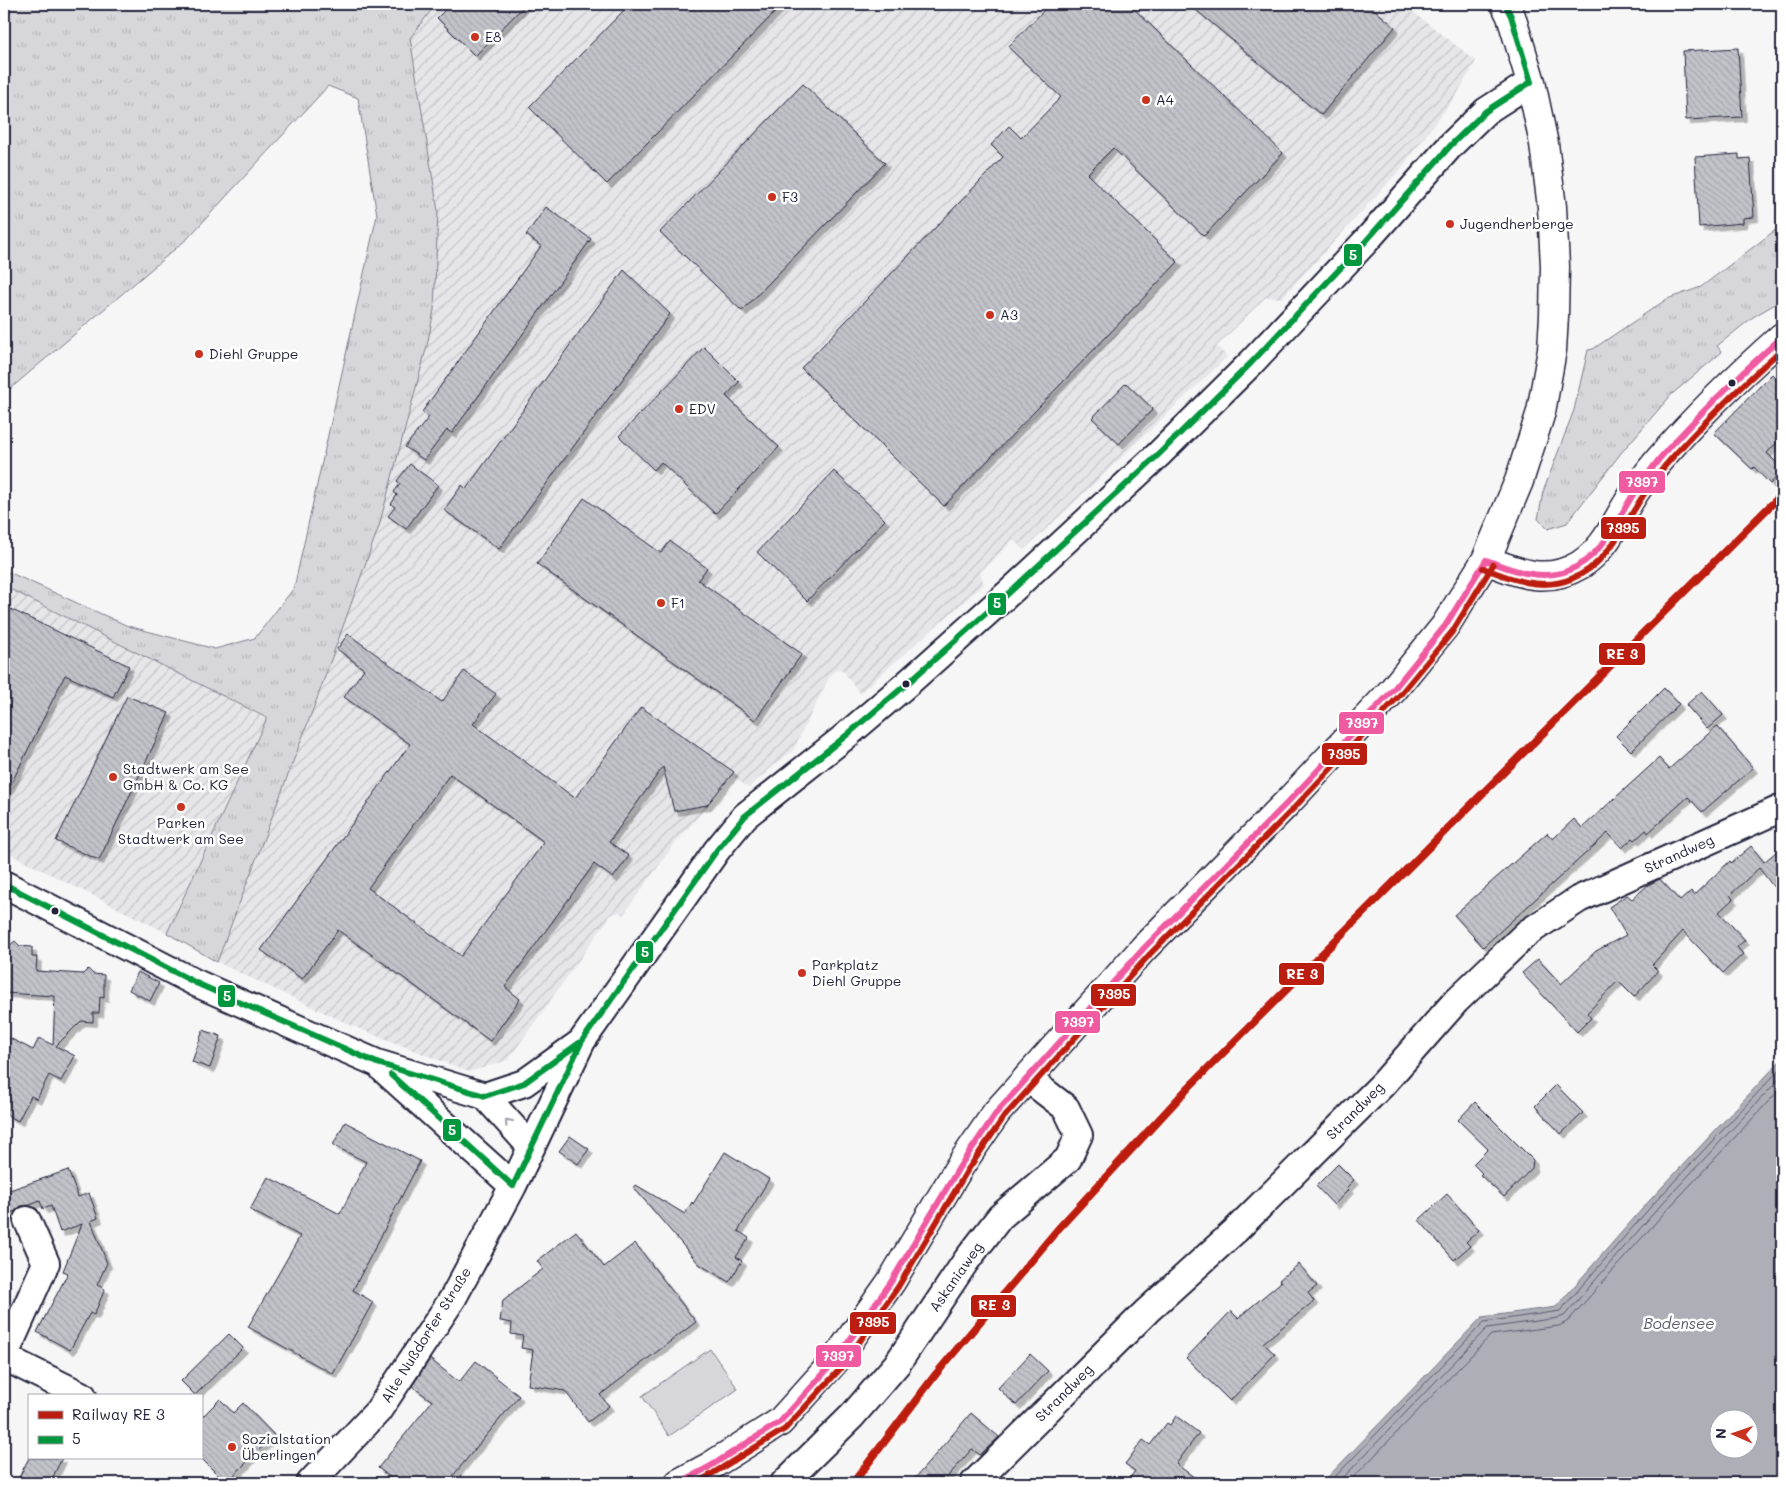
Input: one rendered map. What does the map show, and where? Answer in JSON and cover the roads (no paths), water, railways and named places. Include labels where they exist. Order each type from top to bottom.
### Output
[{"type":"street","points":[[683,1481],[709,1467],[780,1422],[834,1362],[891,1282],[960,1166],[997,1112],[1144,948],[1288,802],[1393,690],[1445,626],[1486,560],[1519,481],[1541,412],[1552,350],[1555,266],[1552,207],[1544,144],[1531,82],[1511,16],[1505,4]]},
{"type":"street","name":"Alte Nußdorfer Straße","points":[[310,1483],[378,1411],[453,1298],[514,1186],[582,1041],[717,850],[745,816],[842,739],[902,688],[1011,591],[1158,455],[1251,363],[1366,241],[1451,145],[1486,111],[1531,82]]},
{"type":"street","points":[[1486,560],[1521,573],[1543,576],[1556,574],[1579,565],[1608,539],[1628,503],[1658,460],[1737,377],[1782,337]]},
{"type":"street","name":"Strandweg","points":[[974,1483],[1147,1311],[1235,1231],[1383,1084],[1456,1000],[1527,933],[1579,899],[1782,808]]},
{"type":"street","points":[[4,884],[196,983],[377,1063],[485,1096],[531,1147]]},
{"type":"street","points":[[485,1096],[524,1082],[582,1041]]},
{"type":"street","points":[[377,1063],[514,1186]]},
{"type":"street","name":"Askaniaweg","points":[[784,1483],[852,1416],[897,1364],[966,1261],[1000,1217],[1068,1159],[1079,1135],[1066,1108],[1028,1078]]},
{"type":"street","points":[[27,1220],[46,1263],[4,1357],[80,1394]]},
{"type":"water","name":"Bodensee","points":[[1782,1059],[1782,1483],[1322,1483],[1482,1317],[1556,1307],[1650,1200]]},
{"type":"place","name":"E8","points":[[475,37]]},
{"type":"place","name":"A4","points":[[1146,100]]},
{"type":"place","name":"F3","points":[[772,197]]},
{"type":"place","name":"Jugendherberge","points":[[1450,224]]},
{"type":"place","name":"A3","points":[[990,315]]},
{"type":"place","name":"Diehl Gruppe","points":[[199,354]]},
{"type":"place","name":"EDV","points":[[679,409]]},
{"type":"place","name":"F1","points":[[661,603]]},
{"type":"place","name":"Stadtwerk am See GmbH & Co. KG","points":[[113,777]]},
{"type":"place","name":"Parken Stadtwerk am See","points":[[181,807]]},
{"type":"place","name":"Parkplatz Diehl Gruppe","points":[[802,973]]},
{"type":"place","name":"Sozialstation Überlingen","points":[[232,1447]]}]
